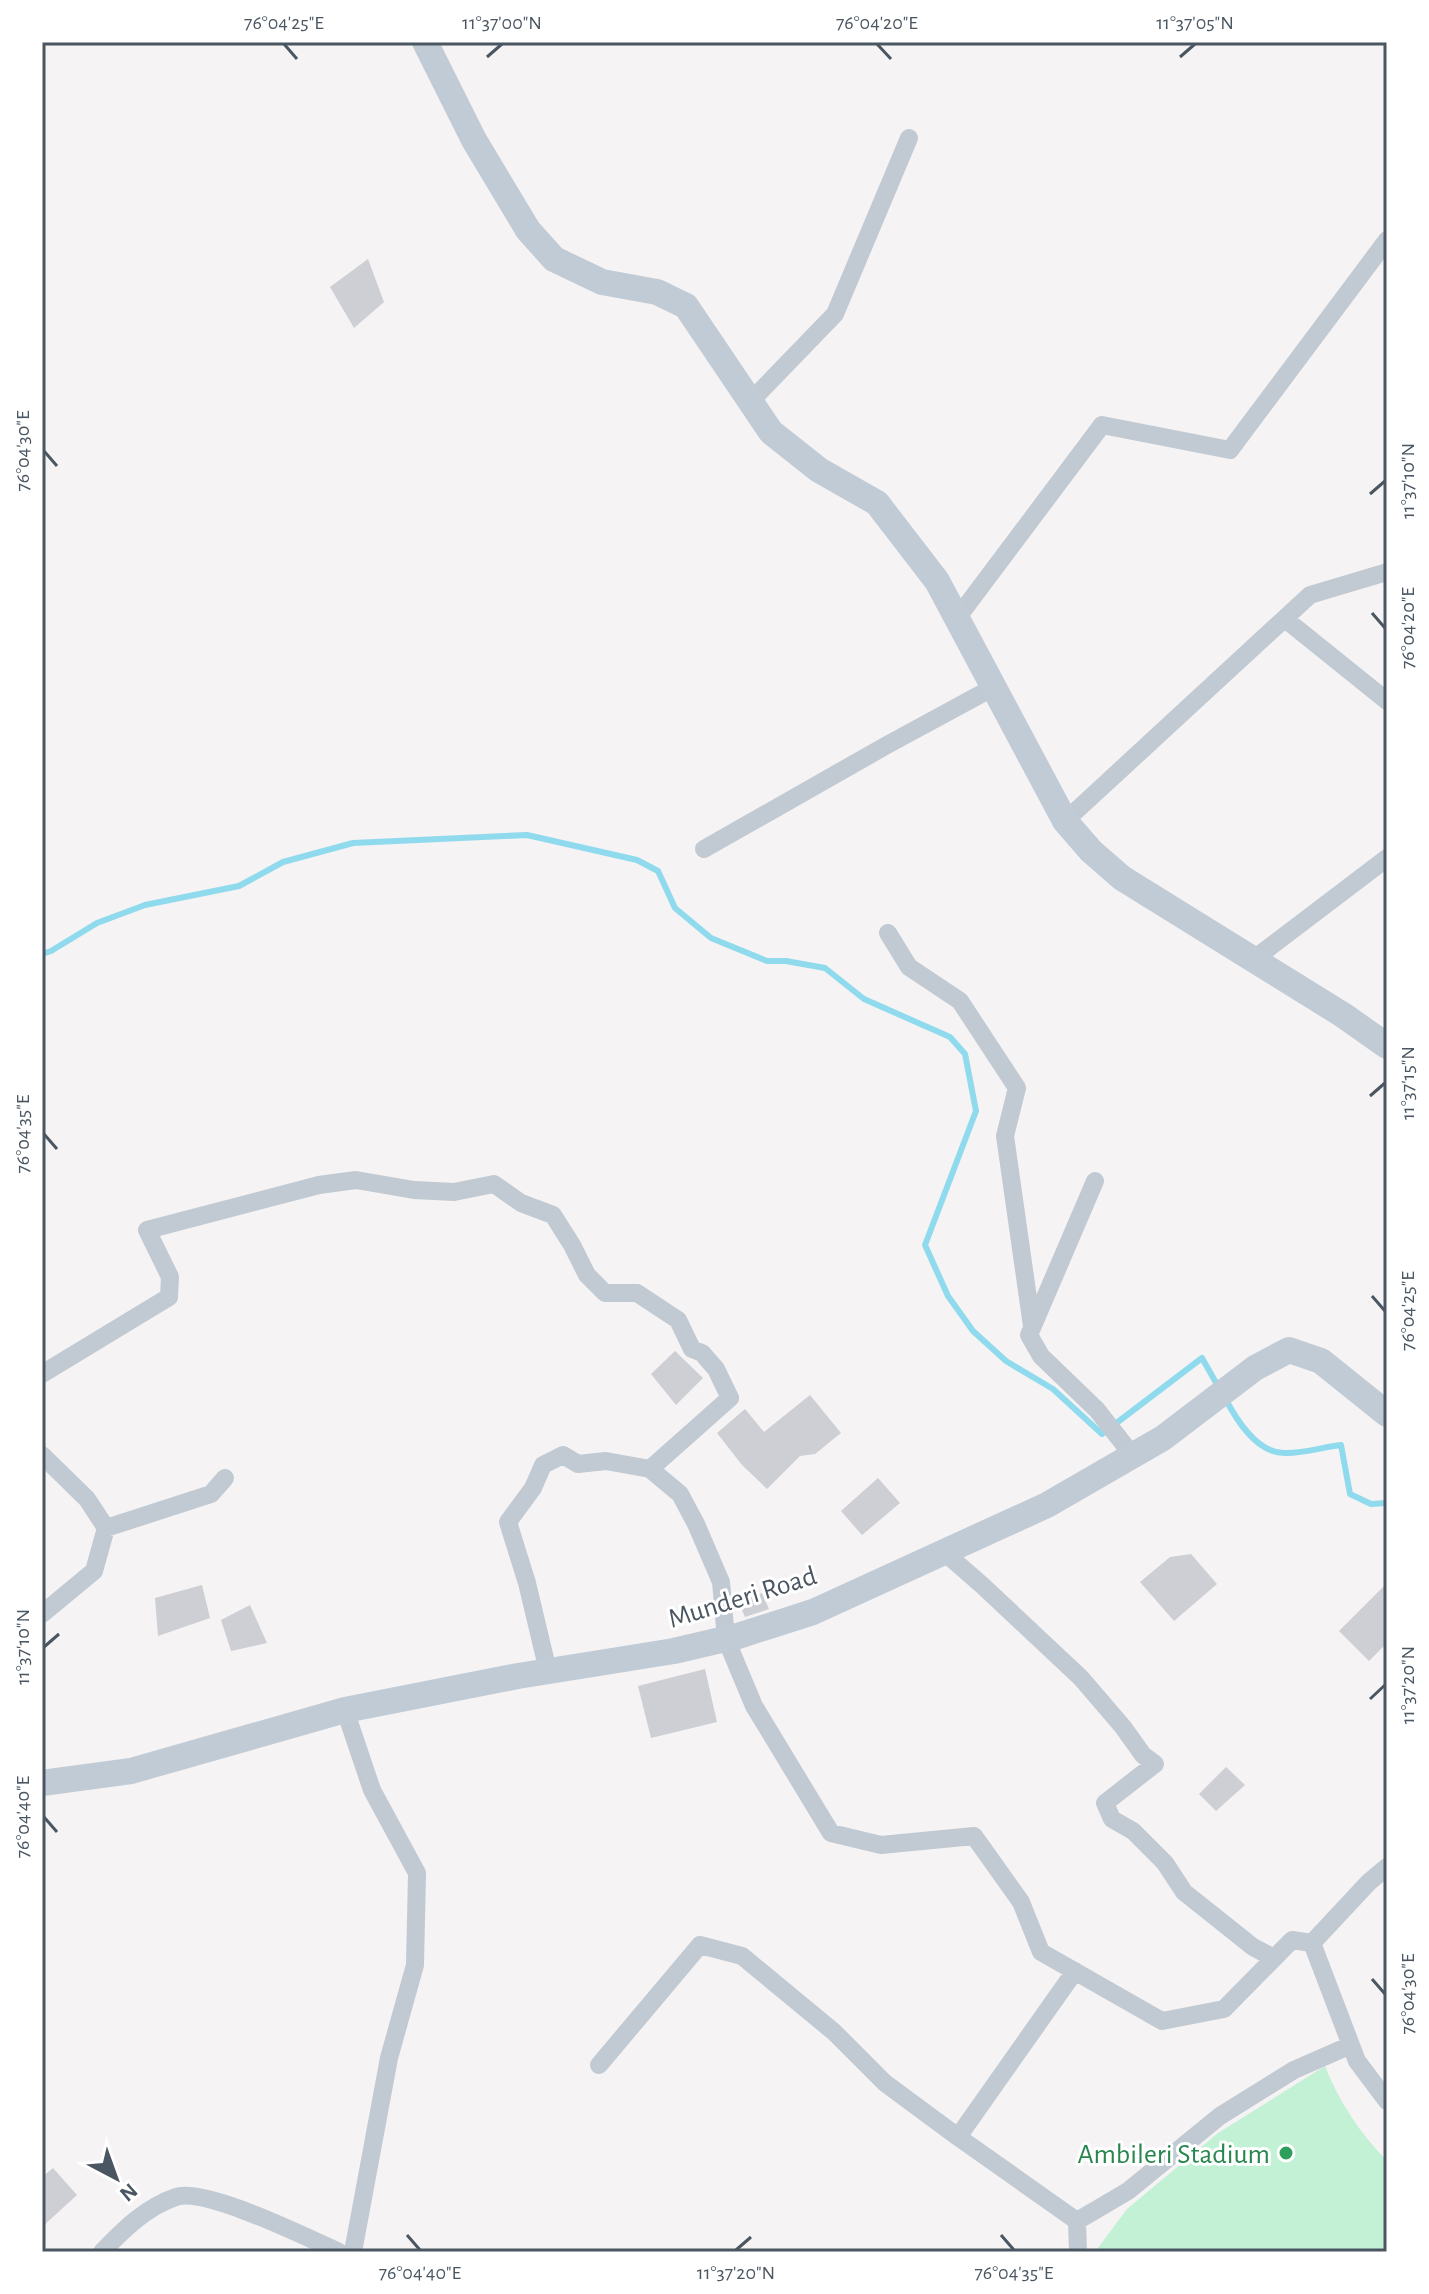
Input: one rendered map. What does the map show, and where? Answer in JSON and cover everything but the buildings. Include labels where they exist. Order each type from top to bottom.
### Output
[{"type":"main road","points":[[425,42],[474,140],[528,230],[554,259],[602,282],[657,292],[686,306],[771,432],[819,470],[877,503],[937,581],[1065,821],[1091,851],[1122,878],[1343,1015],[1387,1046]]},
{"type":"main road","name":"Munderi Road","points":[[42,1783],[131,1771],[345,1710],[548,1671],[674,1651],[726,1639],[813,1612],[1047,1505],[1126,1447],[1163,1438],[1255,1368],[1289,1350],[1321,1361],[1387,1414]]},
{"type":"street","points":[[750,402],[835,314],[909,138]]},
{"type":"street","points":[[958,617],[1102,425],[1230,450],[1387,240]]},
{"type":"street","points":[[1065,821],[1310,595],[1387,572]]},
{"type":"street","points":[[1285,619],[1387,701]]},
{"type":"street","points":[[704,849],[994,687]]},
{"type":"street","points":[[1254,959],[1387,858]]},
{"type":"street","points":[[888,933],[909,967],[960,1001],[1017,1088],[1005,1136],[1032,1326]]},
{"type":"street","points":[[42,1374],[169,1297],[170,1277],[147,1230],[319,1185],[356,1180],[414,1190],[454,1192],[494,1184],[521,1203],[553,1215],[587,1275],[605,1293],[637,1293],[678,1320],[692,1349],[702,1353],[721,1378],[730,1398],[650,1469]]},
{"type":"street","points":[[1095,1181],[1029,1335],[1041,1356],[1103,1417],[1126,1447]]},
{"type":"street","points":[[42,1455],[87,1499],[106,1528],[94,1571],[42,1614]]},
{"type":"street","points":[[548,1671],[527,1583],[508,1522],[533,1488],[543,1465],[563,1455],[578,1464],[606,1461],[650,1469],[680,1494],[696,1524],[721,1582],[726,1639],[754,1706],[831,1833],[881,1845],[974,1836],[1021,1902],[1041,1952],[1162,2021],[1224,2009],[1292,1940],[1312,1943]]},
{"type":"street","points":[[106,1528],[211,1494],[225,1478]]},
{"type":"street","points":[[944,1552],[1081,1678],[1143,1755],[1155,1764],[1105,1803],[1112,1819],[1133,1831],[1165,1863],[1184,1892],[1253,1947],[1274,1958]]},
{"type":"street","points":[[345,1710],[372,1790],[417,1873],[415,1965],[389,2058],[353,2252]]},
{"type":"street","points":[[1312,1943],[1387,1867]]},
{"type":"street","points":[[1312,1943],[1357,2061],[1387,2101]]},
{"type":"street","points":[[599,2065],[700,1945],[742,1956],[834,2032],[885,2083],[1077,2221]]},
{"type":"street","points":[[958,2137],[1075,1971]]},
{"type":"street","points":[[1077,2221],[1128,2191],[1220,2116],[1294,2070],[1351,2045]]},
{"type":"street","points":[[102,2252],[133,2221],[179,2195],[226,2202],[339,2252]]},
{"type":"street","points":[[1077,2221],[1078,2252]]},
{"type":"green space","name":"Ambileri Stadium","points":[[1325,2066],[1351,2116],[1387,2161],[1387,2252],[1095,2252],[1127,2209],[1218,2133]]},
{"type":"waterway","points":[[42,954],[97,923],[145,905],[239,886],[283,862],[353,843],[527,835],[637,860],[658,871],[675,908],[711,938],[767,961],[825,968],[864,999],[950,1037],[965,1054],[976,1111],[925,1245],[948,1296],[973,1331],[1006,1361],[1053,1389],[1102,1434],[1202,1358],[1219,1388]]},
{"type":"waterway","points":[[1225,1398],[1248,1433],[1274,1451],[1298,1452],[1341,1445],[1350,1494],[1371,1504],[1387,1503]]},
{"type":"place","name":"Ambileri Stadium","points":[[1286,2153]]}]
